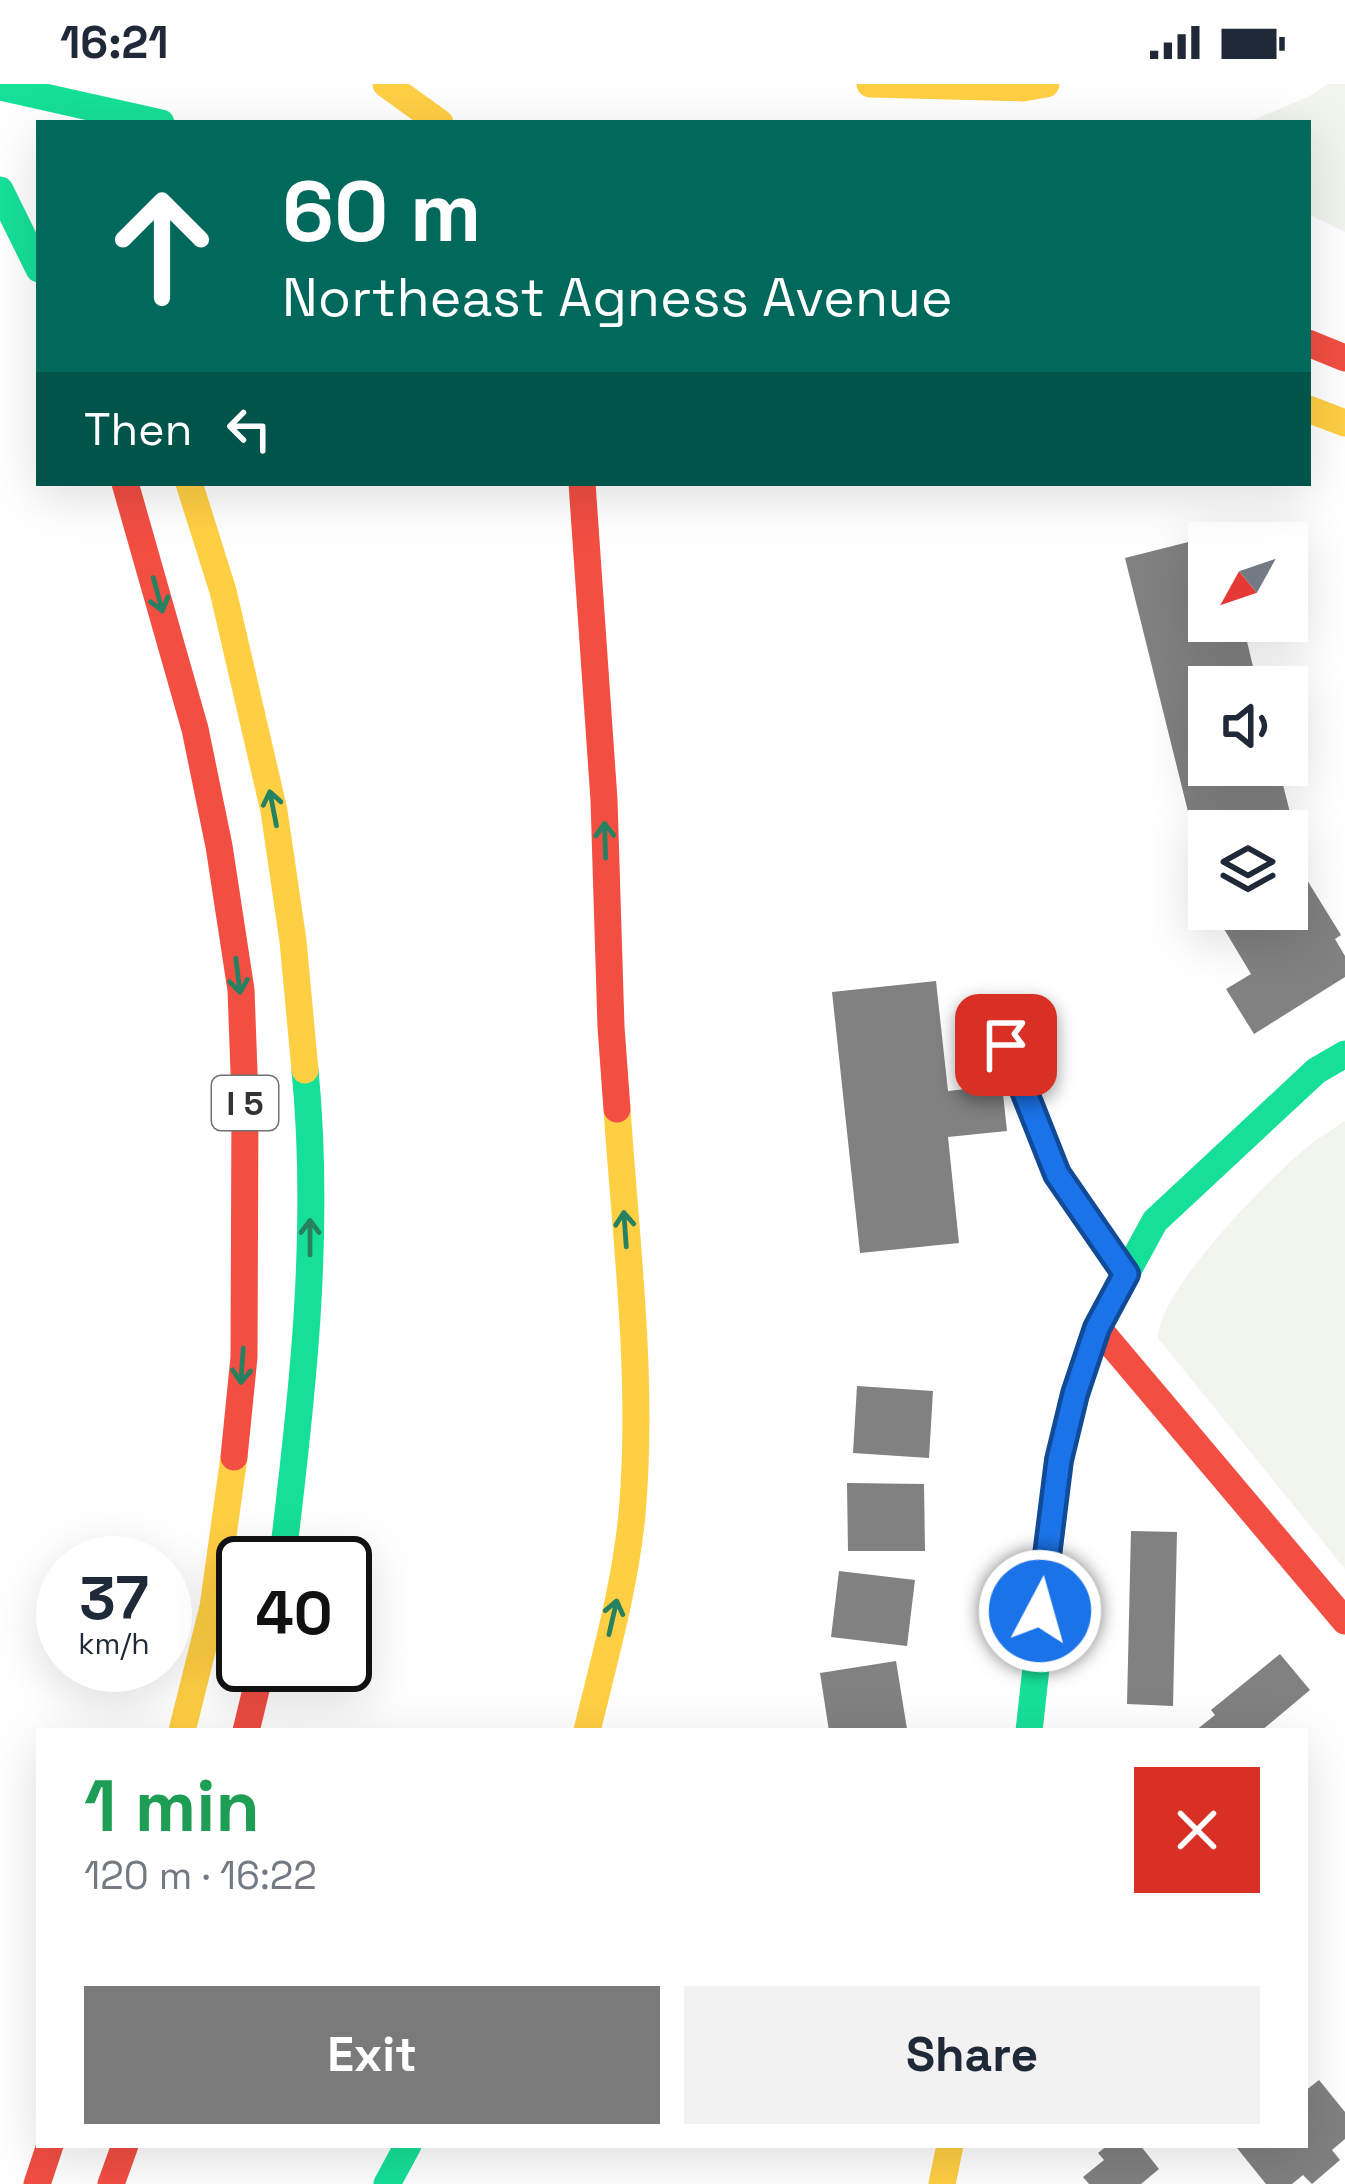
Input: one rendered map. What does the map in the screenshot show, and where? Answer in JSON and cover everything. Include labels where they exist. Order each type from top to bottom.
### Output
[{"type":"main road","points":[[13,84],[31,117]]},
{"type":"main road","points":[[386,84],[436,120]]},
{"type":"main road","points":[[870,84],[1023,88],[1046,84]]},
{"type":"main road","points":[[0,87],[148,120]]},
{"type":"main road","points":[[0,190],[36,263]]},
{"type":"main road","points":[[1311,344],[1345,358]]},
{"type":"main road","points":[[1311,410],[1345,423]]},
{"type":"main road","name":"I 5","points":[[126,486],[195,729],[220,846],[241,990],[244,1357],[213,1607],[183,1728]]},
{"type":"main road","name":"I 5","points":[[190,486],[224,591],[274,811],[293,941],[309,1108],[310,1269],[285,1536]]},
{"type":"main road","points":[[582,486],[604,800],[611,1027],[635,1431],[624,1573],[588,1728]]},
{"type":"main road","points":[[1028,1728],[1059,1460],[1097,1328],[1155,1221],[1316,1071],[1345,1054]]},
{"type":"main road","points":[[1097,1328],[1345,1621]]},
{"type":"main road","points":[[247,1728],[255,1692]]},
{"type":"main road","points":[[37,2184],[49,2148]]},
{"type":"main road","points":[[111,2184],[123,2148]]},
{"type":"main road","points":[[387,2184],[406,2148]]},
{"type":"main road","points":[[942,2184],[949,2148]]},
{"type":"lane","points":[[1006,1045],[1057,1174],[1126,1274]]},
{"type":"shaded area","points":[[1328,84],[1345,84],[1345,232],[1311,215],[1311,120],[1253,120]]},
{"type":"shaded area","points":[[1345,1121],[1345,1569],[1158,1338],[1176,1292],[1218,1237],[1289,1163]]},
{"type":"building","points":[[1188,542],[1188,642],[1247,642],[1253,666],[1188,666],[1188,786],[1283,786],[1289,810],[1188,812],[1125,558]]},
{"type":"building","points":[[1308,882],[1341,935],[1335,939],[1345,956],[1345,977],[1254,1034],[1226,989],[1251,974],[1225,930],[1308,930]]},
{"type":"building","points":[[936,981],[948,1091],[1002,1085],[1007,1131],[948,1137],[959,1243],[860,1253],[832,992]]},
{"type":"building","points":[[857,1386],[933,1391],[929,1458],[853,1453]]},
{"type":"building","points":[[847,1483],[924,1484],[925,1551],[848,1551]]},
{"type":"building","points":[[1131,1531],[1177,1532],[1173,1706],[1127,1704]]},
{"type":"building","points":[[839,1571],[915,1580],[907,1646],[831,1637]]},
{"type":"building","points":[[1280,1654],[1310,1690],[1265,1728],[1199,1728],[1215,1715],[1211,1710]]},
{"type":"building","points":[[896,1661],[907,1728],[829,1728],[820,1673]]},
{"type":"building","points":[[1319,2080],[1345,2112],[1345,2139],[1332,2150],[1340,2160],[1312,2184],[1303,2175],[1292,2184],[1266,2184],[1237,2148],[1308,2148],[1308,2089]]},
{"type":"building","points":[[1104,2148],[1142,2148],[1159,2169],[1141,2184],[1089,2184],[1083,2177],[1104,2160],[1098,2153]]},
{"type":"traffic: fast","points":[[0,87],[148,120]]},
{"type":"traffic: fast","points":[[0,190],[36,263]]},
{"type":"traffic: fast","points":[[1029,1728],[1059,1460],[1097,1327],[1155,1221],[1316,1071],[1345,1054]]},
{"type":"traffic: fast","points":[[285,1536],[310,1255],[305,1070]]},
{"type":"traffic: fast","points":[[387,2184],[406,2148]]},
{"type":"traffic: slow","points":[[386,84],[436,120]]},
{"type":"traffic: slow","points":[[870,84],[1023,88],[1046,84]]},
{"type":"traffic: slow","points":[[1311,410],[1345,423]]},
{"type":"traffic: slow","points":[[190,486],[223,591],[274,811],[305,1070]]},
{"type":"traffic: slow","points":[[588,1728],[624,1569],[635,1464],[632,1312],[617,1109]]},
{"type":"traffic: slow","points":[[183,1728],[213,1607],[234,1457]]},
{"type":"traffic: slow","points":[[942,2184],[949,2148]]},
{"type":"traffic: jam","points":[[1311,344],[1345,358]]},
{"type":"traffic: jam","points":[[126,486],[195,729],[241,990],[244,1357],[234,1457]]},
{"type":"traffic: jam","points":[[582,486],[604,800],[617,1109]]},
{"type":"traffic: jam","points":[[1097,1327],[1345,1621]]},
{"type":"traffic: jam","points":[[247,1728],[255,1692]]},
{"type":"traffic: jam","points":[[37,2184],[49,2148]]},
{"type":"traffic: jam","points":[[111,2184],[124,2148]]},
{"type":"route","points":[[1006,1045],[1057,1174],[1126,1274],[1097,1328],[1075,1394],[1059,1460],[1040,1611]]}]
